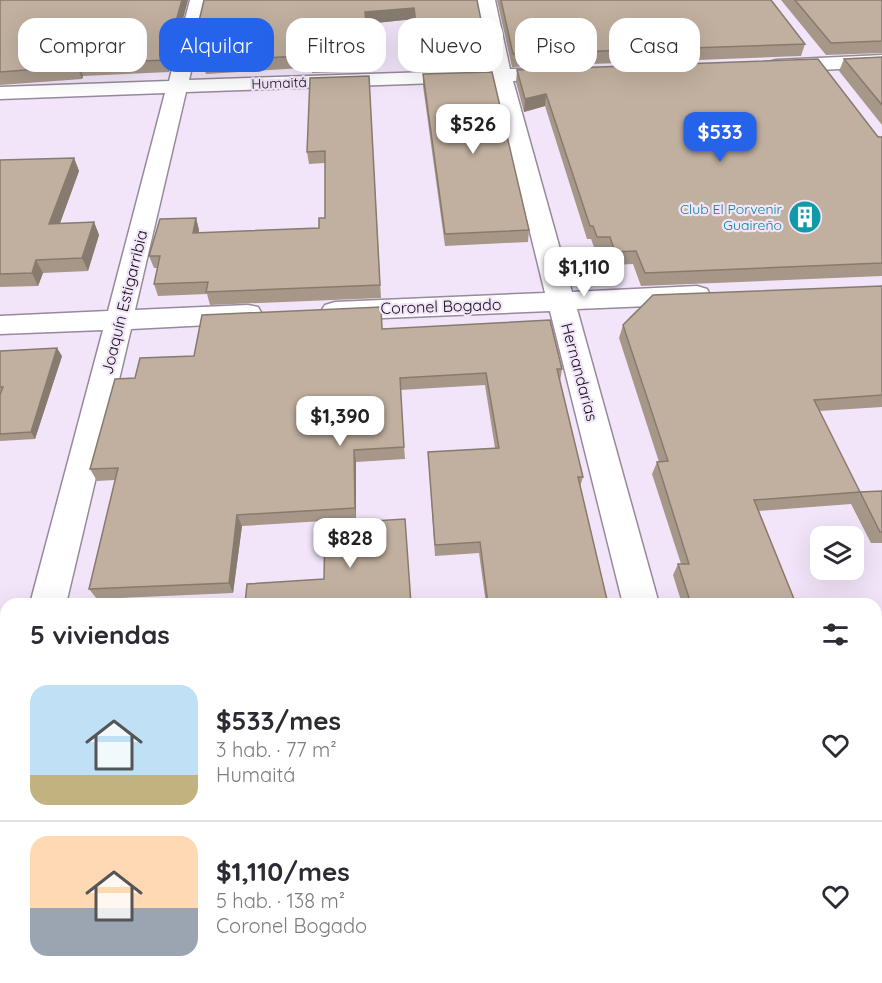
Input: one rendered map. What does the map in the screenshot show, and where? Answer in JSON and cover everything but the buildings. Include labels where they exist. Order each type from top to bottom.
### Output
[{"type":"street","name":"Joaquín Estigarribia","points":[[50,598],[199,0]]},
{"type":"street","name":"Hernandarias","points":[[486,0],[501,75],[639,598]]},
{"type":"street","points":[[806,46],[834,82]]},
{"type":"street","points":[[761,66],[882,61]]},
{"type":"street","name":"Humaitá","points":[[0,93],[584,73]]},
{"type":"street","name":"Coronel Bogado","points":[[311,312],[728,293]]},
{"type":"street","points":[[0,325],[275,313]]},
{"type":"place","name":"Club El Porvenir Guaireño","points":[[805,217]]}]
